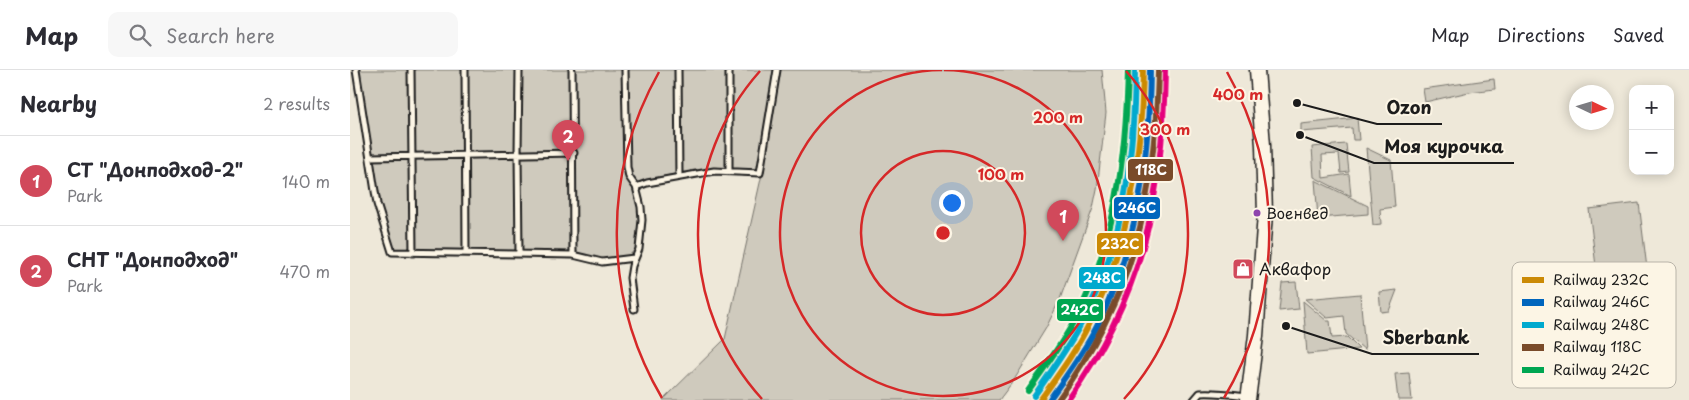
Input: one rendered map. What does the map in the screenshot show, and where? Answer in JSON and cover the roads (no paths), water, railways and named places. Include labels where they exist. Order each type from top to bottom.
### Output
[{"type":"main road","points":[[1254,70],[1261,127]]},
{"type":"main road","points":[[1248,398],[1262,214],[1260,70]]},
{"type":"street","points":[[356,70],[377,204],[392,252],[573,255],[602,262],[634,258]]},
{"type":"street","points":[[411,70],[413,253]]},
{"type":"street","points":[[465,70],[466,254]]},
{"type":"street","points":[[519,70],[519,254]]},
{"type":"street","points":[[572,70],[574,153],[573,255]]},
{"type":"street","points":[[625,70],[626,167],[629,177],[636,187],[642,220],[639,249],[634,258],[630,278],[634,309]]},
{"type":"street","points":[[678,70],[680,176]]},
{"type":"street","points":[[729,70],[729,171]]},
{"type":"street","points":[[636,187],[680,176],[714,171],[760,173],[777,70]]},
{"type":"street","points":[[370,157],[574,153]]},
{"type":"street","points":[[1194,400],[1200,393],[1225,392],[1248,398]]},
{"type":"waterway","points":[[1048,400],[1074,363],[1096,324],[1114,285],[1128,244],[1138,202],[1145,159],[1149,115],[1150,70]]},
{"type":"waterway","points":[[1063,400],[1080,377],[1110,327],[1133,274],[1142,247],[1156,191],[1163,148],[1165,118],[1163,70]]},
{"type":"rail line","name":"242С","points":[[1028,391],[1076,318],[1090,289],[1101,259],[1110,228],[1121,166],[1125,134],[1128,70]]},
{"type":"rail line","name":"248С","points":[[1034,396],[1065,351],[1082,322],[1108,262],[1117,231],[1129,167],[1135,70]]},
{"type":"rail line","name":"232C","points":[[1040,400],[1084,334],[1103,293],[1124,232],[1136,168],[1143,70]]},
{"type":"rail line","name":"246С","points":[[1049,400],[1097,326],[1111,295],[1132,233],[1144,170],[1150,70]]},
{"type":"rail line","name":"118С","points":[[1058,400],[1106,322],[1123,283],[1136,244],[1152,161],[1158,70]]},
{"type":"place","name":"Ozon","points":[[1297,103]]},
{"type":"place","name":"Моя курочка","points":[[1300,135]]},
{"type":"place","name":"СНТ \"Донподход\"","points":[[568,161]]},
{"type":"place","name":"Военвед","points":[[1257,213]]},
{"type":"place","name":"СТ \"Донподход-2\"","points":[[1063,241]]},
{"type":"place","name":"Аквафор","points":[[1243,269]]},
{"type":"place","name":"Sberbank","points":[[1286,326]]}]
